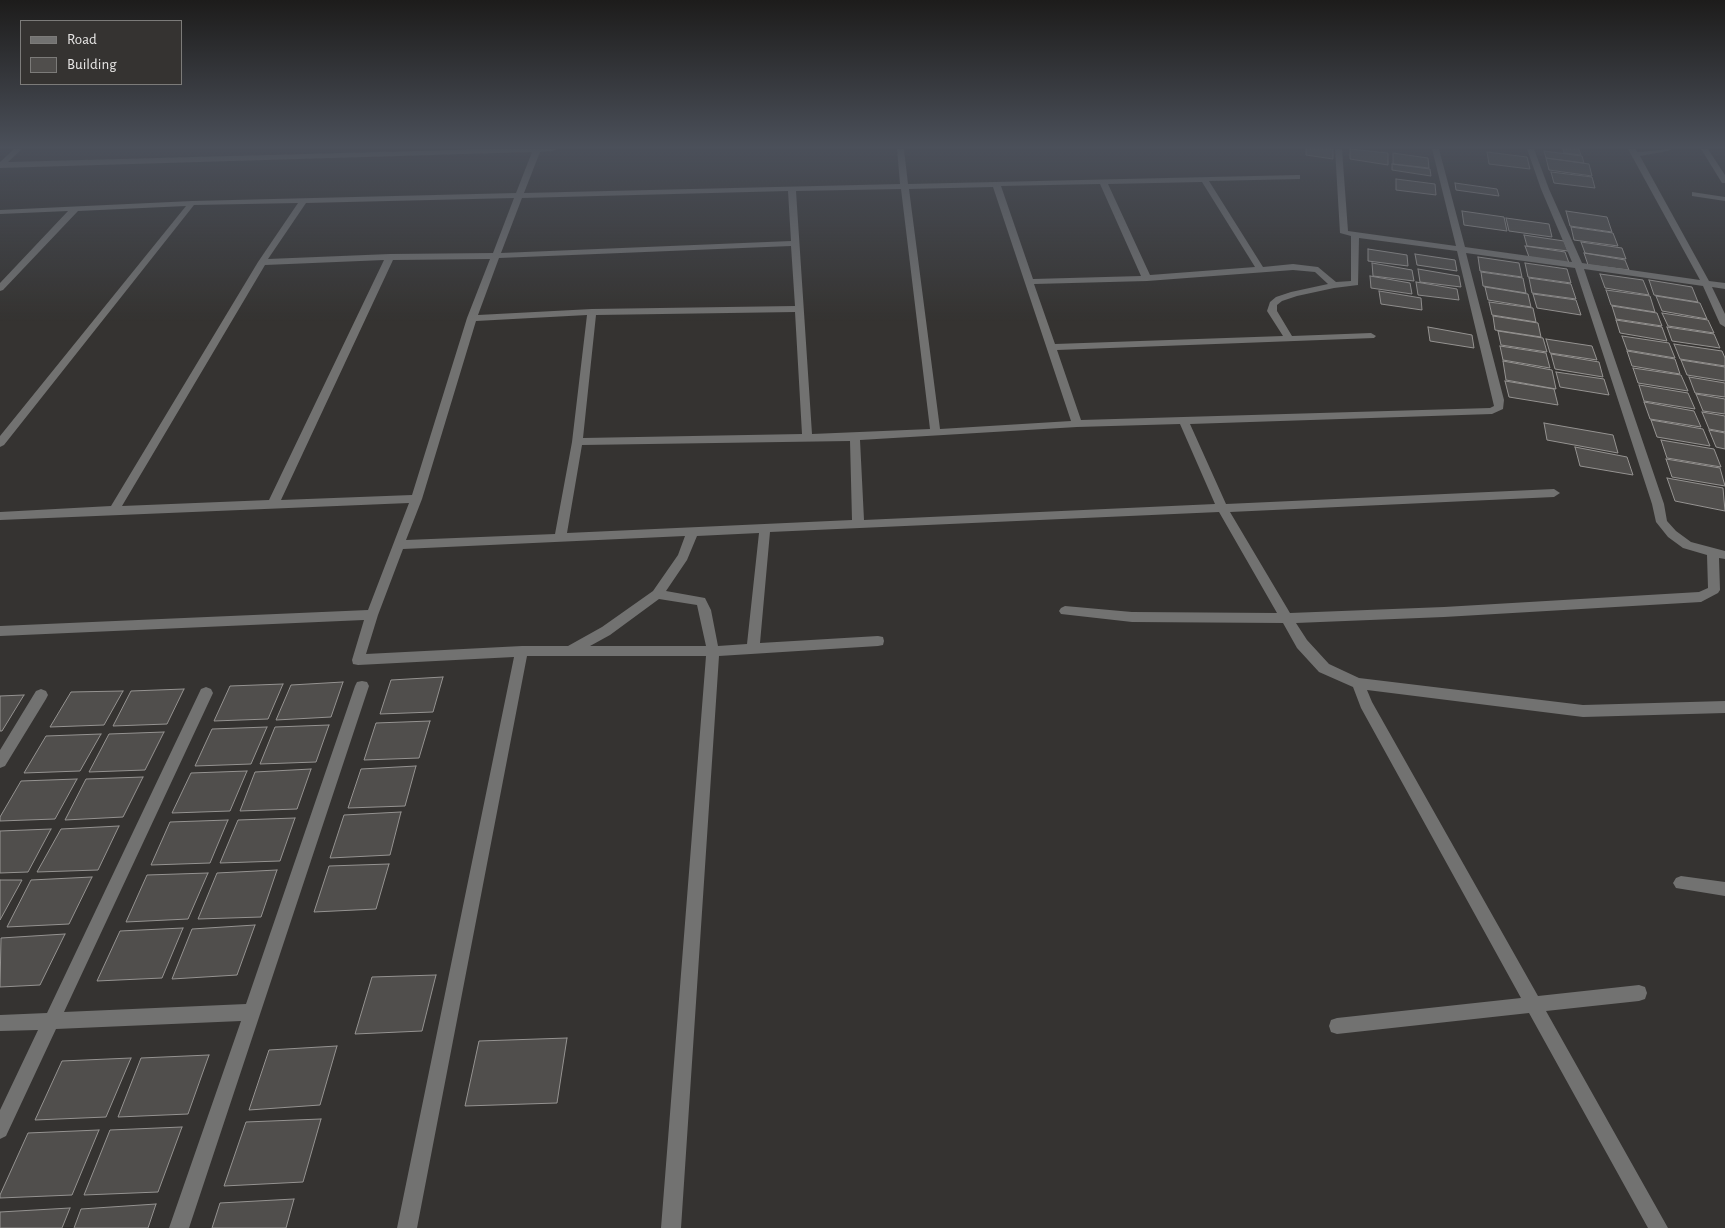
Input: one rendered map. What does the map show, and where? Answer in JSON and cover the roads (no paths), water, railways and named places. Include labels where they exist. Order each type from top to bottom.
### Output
[{"type":"street","points":[[0,212],[128,206]]},
{"type":"street","points":[[0,443],[189,206]]},
{"type":"street","points":[[114,510],[262,262],[300,206]]},
{"type":"street","points":[[515,206],[472,318],[416,500],[372,615],[358,660],[522,652],[714,651],[878,641]]},
{"type":"street","points":[[793,206],[807,436]]},
{"type":"street","points":[[907,206],[935,431]]},
{"type":"street","points":[[1004,206],[1077,424]]},
{"type":"street","points":[[1114,206],[1147,278]]},
{"type":"street","points":[[1221,206],[1261,270]]},
{"type":"street","points":[[1342,206],[1344,233],[1725,286]]},
{"type":"street","points":[[577,442],[807,436],[855,437],[1077,424],[1492,411],[1500,407],[1450,206]]},
{"type":"street","points":[[1065,611],[1132,617],[1287,618],[1444,612],[1701,597],[1714,590],[1719,554],[1687,544],[1672,534],[1662,522],[1658,504],[1578,265],[1553,206]]},
{"type":"street","points":[[1664,206],[1706,283],[1725,324]]},
{"type":"street","points":[[0,288],[75,209]]},
{"type":"street","points":[[1289,339],[1272,311],[1273,304],[1279,299],[1334,285],[1355,283],[1355,234]]},
{"type":"street","points":[[262,262],[390,257],[497,256],[796,243]]},
{"type":"street","points":[[272,506],[390,257]]},
{"type":"street","points":[[1029,282],[1147,278],[1306,268],[1318,270],[1334,285]]},
{"type":"street","points":[[472,318],[592,312],[799,309]]},
{"type":"street","points":[[560,538],[577,442],[592,312]]},
{"type":"street","points":[[1051,347],[1371,336]]},
{"type":"street","points":[[1184,421],[1222,508],[1302,644],[1324,668],[1358,683],[1584,711],[1725,707]]},
{"type":"street","points":[[0,428],[12,427]]},
{"type":"street","points":[[855,437],[858,524]]},
{"type":"street","points":[[398,545],[1554,493]]},
{"type":"street","points":[[0,516],[114,510],[416,500]]},
{"type":"street","points":[[753,648],[765,529]]},
{"type":"street","points":[[570,651],[606,631],[657,594],[683,557],[693,532]]},
{"type":"street","points":[[657,594],[701,601],[705,610],[714,651],[672,1228]]},
{"type":"street","points":[[0,630],[372,615]]},
{"type":"street","points":[[407,1228],[522,652]]},
{"type":"street","points":[[1358,683],[1366,704],[1658,1228]]},
{"type":"street","points":[[179,1228],[362,686]]},
{"type":"street","points":[[0,1130],[206,693]]},
{"type":"street","points":[[0,762],[41,695]]},
{"type":"street","points":[[1681,883],[1725,889]]},
{"type":"street","points":[[1337,1026],[1639,993]]},
{"type":"street","points":[[0,1023],[251,1012]]}]
